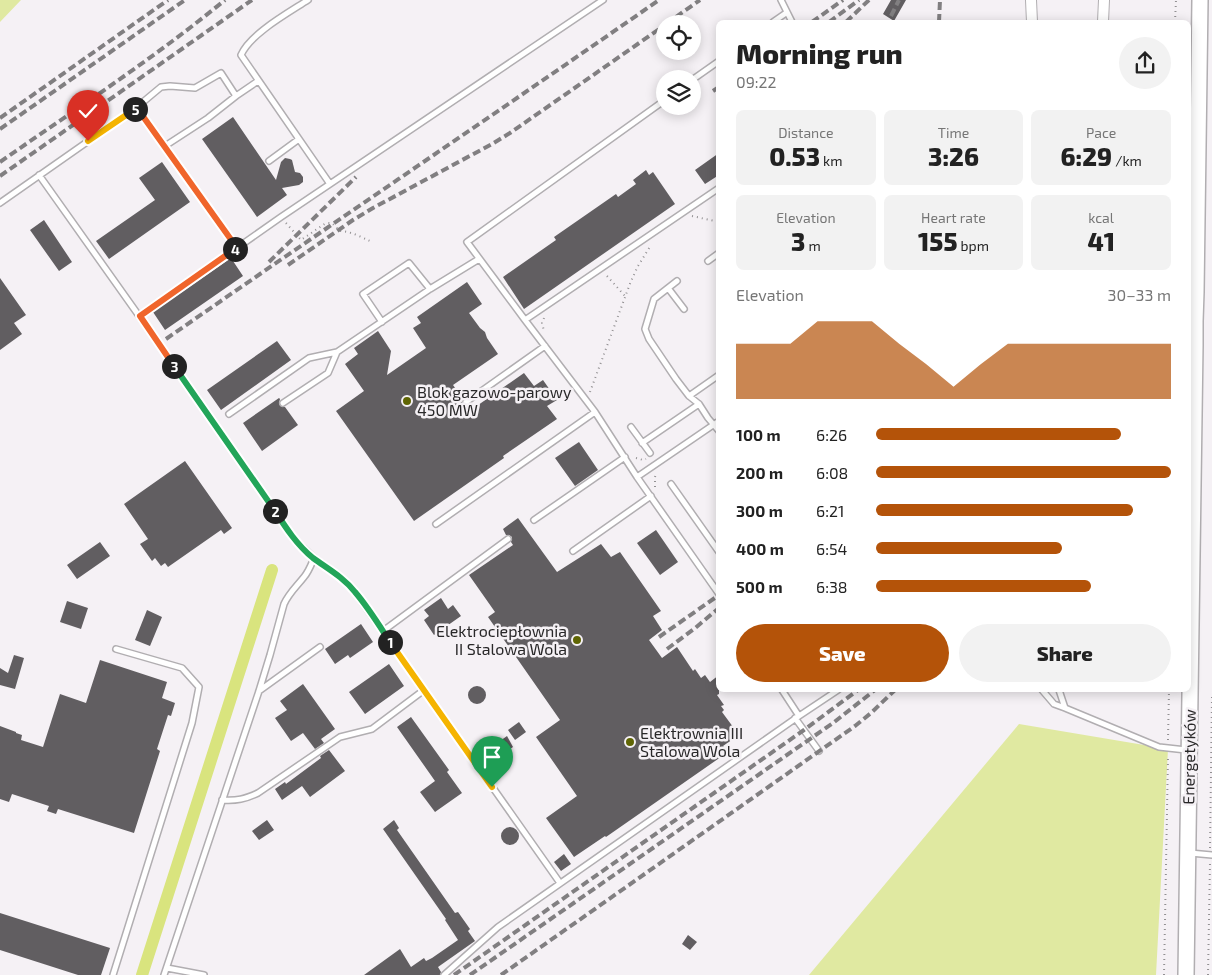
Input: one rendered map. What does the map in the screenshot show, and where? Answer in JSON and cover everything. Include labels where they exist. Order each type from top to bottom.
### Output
[{"type":"main road","name":"Energetyków","points":[[1191,474],[1192,321],[1196,292],[1194,89],[1200,1]]},
{"type":"main road","name":"Energetyków","points":[[1186,975],[1189,692]]},
{"type":"street","points":[[1032,0],[1032,20]]},
{"type":"street","points":[[1103,20],[1104,0]]},
{"type":"lane","points":[[308,0],[257,34],[244,48],[241,55],[330,184]]},
{"type":"lane","points":[[140,316],[281,217],[603,0]]},
{"type":"lane","points":[[780,0],[791,20]]},
{"type":"lane","points":[[775,20],[786,13]]},
{"type":"lane","points":[[701,74],[716,63]]},
{"type":"lane","points":[[0,203],[137,108],[161,87],[195,88],[221,73],[236,96]]},
{"type":"lane","points":[[165,146],[208,118],[258,81]]},
{"type":"lane","points":[[656,106],[468,242],[595,412],[716,590]]},
{"type":"lane","points":[[137,108],[237,248]]},
{"type":"lane","points":[[269,161],[299,140]]},
{"type":"lane","points":[[40,175],[294,539],[355,592],[560,883]]},
{"type":"lane","points":[[525,320],[716,190]]},
{"type":"lane","points":[[708,261],[716,255]]},
{"type":"lane","points":[[229,414],[309,358],[337,352],[430,289],[479,259]]},
{"type":"lane","points":[[382,322],[363,294],[409,263],[430,289]]},
{"type":"lane","points":[[677,281],[654,299],[645,329],[649,340],[676,379],[689,396],[699,404],[716,428]]},
{"type":"lane","points":[[668,288],[684,309]]},
{"type":"lane","points":[[466,402],[545,346]]},
{"type":"lane","points":[[283,403],[328,373],[337,352]]},
{"type":"lane","points":[[689,396],[716,377]]},
{"type":"lane","points":[[642,442],[699,404]]},
{"type":"lane","points":[[436,524],[595,412]]},
{"type":"lane","points":[[638,477],[716,422]]},
{"type":"lane","points":[[631,427],[650,456]]},
{"type":"lane","points":[[534,520],[625,457]]},
{"type":"lane","points":[[671,484],[716,548]]},
{"type":"lane","points":[[573,550],[651,496]]},
{"type":"lane","points":[[383,631],[508,539]]},
{"type":"lane","points":[[164,975],[259,691],[288,596],[305,576],[314,558]]},
{"type":"lane","points":[[259,691],[320,647]]},
{"type":"lane","points":[[113,975],[192,723],[199,687],[182,668],[116,649]]},
{"type":"lane","points":[[222,800],[232,801],[246,798],[258,792],[340,737],[372,729],[424,690]]},
{"type":"lane","points":[[783,692],[819,751]]},
{"type":"lane","points":[[444,975],[498,927],[835,692]]},
{"type":"lane","points":[[1044,692],[1054,704],[1160,747],[1189,750]]},
{"type":"lane","points":[[1060,692],[1065,708]]},
{"type":"lane","points":[[1188,853],[1211,855]]},
{"type":"lane","points":[[167,968],[204,975]]},
{"type":"path","points":[[1175,20],[1176,0]]},
{"type":"path","points":[[697,211],[689,216],[716,221]]},
{"type":"path","points":[[281,217],[301,240],[330,222],[340,232],[351,233],[370,241]]},
{"type":"path","points":[[589,397],[638,266],[651,245]]},
{"type":"path","points":[[605,274],[626,296]]},
{"type":"path","points":[[544,316],[542,323],[545,333]]},
{"type":"path","points":[[631,455],[643,460],[650,456]]},
{"type":"path","points":[[1164,975],[1169,692]]},
{"type":"path","points":[[1208,975],[1212,697]]},
{"type":"green space","points":[[0,0],[21,0],[0,22]]},
{"type":"green space","points":[[1019,724],[1168,749],[1156,975],[809,975]]},
{"type":"building","points":[[891,0],[906,0],[895,20],[883,14]]},
{"type":"building","points":[[233,117],[276,180],[281,162],[285,158],[292,160],[295,172],[300,173],[303,177],[303,182],[299,185],[282,188],[287,195],[257,217],[202,139]]},
{"type":"building","points":[[716,155],[716,177],[705,184],[695,170]]},
{"type":"building","points":[[162,162],[190,202],[109,259],[96,241],[155,200],[139,178]]},
{"type":"building","points":[[646,170],[649,175],[653,172],[675,204],[524,309],[503,277],[556,240],[554,237],[616,194],[618,197],[636,184],[633,180]]},
{"type":"building","points":[[44,220],[72,262],[59,271],[30,230]]},
{"type":"building","points":[[231,258],[243,276],[165,330],[153,312]]},
{"type":"building","points":[[0,278],[26,315],[14,323],[22,334],[0,350]]},
{"type":"building","name":"Blok gazowo-parowy 450 MW","points":[[467,282],[482,304],[469,313],[485,332],[498,354],[453,385],[463,399],[462,404],[468,406],[471,410],[524,373],[534,386],[543,380],[557,400],[547,406],[557,419],[414,521],[336,411],[364,391],[345,364],[358,354],[354,348],[378,331],[391,351],[387,375],[426,348],[413,328],[421,323],[417,317]]},
{"type":"building","points":[[277,341],[291,360],[221,410],[207,390]]},
{"type":"building","points":[[279,398],[280,406],[285,407],[298,425],[262,451],[243,423]]},
{"type":"building","points":[[579,442],[598,470],[575,486],[555,458]]},
{"type":"building","points":[[185,461],[232,528],[224,534],[221,530],[168,567],[165,563],[161,566],[155,558],[152,561],[140,544],[148,539],[124,504]]},
{"type":"building","points":[[518,518],[557,572],[601,544],[611,557],[620,552],[661,611],[653,616],[662,630],[649,640],[662,658],[677,647],[693,671],[695,669],[701,678],[705,675],[710,682],[716,677],[716,692],[719,692],[717,695],[724,705],[721,706],[724,710],[722,712],[739,735],[723,746],[728,752],[606,837],[574,857],[546,818],[577,796],[536,737],[560,720],[488,617],[495,612],[469,575],[513,545],[511,542],[512,537],[506,535],[503,529]]},
{"type":"building","points":[[656,530],[678,562],[660,575],[637,543]]},
{"type":"building","points":[[100,542],[110,556],[77,579],[67,565]]},
{"type":"building","points":[[441,598],[448,609],[453,605],[461,616],[434,635],[424,620],[429,616],[424,610]]},
{"type":"building","points":[[67,601],[88,608],[81,629],[60,622]]},
{"type":"building","points":[[147,610],[162,617],[150,646],[135,640]]},
{"type":"building","points":[[361,624],[373,642],[350,658],[348,655],[335,664],[325,649]]},
{"type":"building","points":[[14,655],[24,658],[15,689],[0,685],[0,668],[8,673]]},
{"type":"building","points":[[100,660],[167,682],[162,698],[175,703],[171,716],[168,715],[157,749],[160,751],[134,833],[58,809],[56,814],[47,811],[49,806],[12,794],[9,802],[0,799],[0,726],[22,735],[21,740],[43,747],[60,694],[86,703]]},
{"type":"building","points":[[389,664],[404,686],[365,714],[349,692]]},
{"type":"building","points":[[303,684],[335,729],[321,739],[324,743],[315,749],[303,733],[291,741],[275,718],[287,710],[280,701]]},
{"type":"building","points":[[473,686],[481,686],[486,691],[484,702],[473,704],[468,699],[468,691]]},
{"type":"building","points":[[411,717],[449,770],[447,772],[462,793],[435,812],[420,792],[435,781],[397,727]]},
{"type":"building","points":[[519,722],[526,732],[515,740],[508,730]]},
{"type":"building","points":[[507,736],[513,747],[500,756],[493,746]]},
{"type":"building","points":[[329,750],[345,771],[310,797],[302,786],[282,800],[275,789],[285,782],[286,784]]},
{"type":"building","points":[[267,820],[274,830],[259,840],[252,831]]},
{"type":"building","points":[[394,820],[399,828],[397,830],[455,913],[458,912],[470,929],[468,931],[475,941],[438,967],[441,972],[440,975],[364,975],[400,949],[411,967],[424,958],[426,961],[432,958],[458,940],[446,919],[383,829]]},
{"type":"building","points":[[506,827],[514,827],[519,832],[517,843],[506,845],[501,840],[501,832]]},
{"type":"building","points":[[564,854],[571,864],[561,871],[554,862]]},
{"type":"building","points":[[0,913],[110,948],[101,975],[78,975],[0,950]]},
{"type":"building","points":[[688,935],[697,942],[690,950],[682,944]]},
{"type":"waterway","points":[[142,975],[272,570]]},
{"type":"railway","points":[[0,118],[168,0]]},
{"type":"railway","points":[[0,129],[185,0]]},
{"type":"railway","points":[[0,162],[142,63],[225,0]]},
{"type":"railway","points":[[0,176],[252,0]]},
{"type":"railway","points":[[166,339],[659,0]]},
{"type":"railway","points":[[679,15],[700,0]]},
{"type":"railway","points":[[815,20],[843,0]]},
{"type":"railway","points":[[832,20],[859,0]]},
{"type":"railway","points":[[848,20],[869,0]]},
{"type":"railway","points":[[891,16],[899,0]]},
{"type":"railway","points":[[939,20],[940,0]]},
{"type":"railway","points":[[288,265],[373,208],[510,133],[656,31]]},
{"type":"railway","points":[[269,262],[356,177]]},
{"type":"railway","points":[[659,637],[716,597]]},
{"type":"railway","points":[[667,649],[716,611]]},
{"type":"railway","points":[[454,975],[855,692]]},
{"type":"railway","points":[[470,975],[833,723],[872,692]]},
{"type":"railway","points":[[501,975],[855,726],[893,692]]},
{"type":"place","name":"Blok gazowo-parowy 450 MW","points":[[407,401]]},
{"type":"place","name":"Elektrociepłownia II Stalowa Wola","points":[[577,640]]},
{"type":"place","name":"Elektrownia III Stalowa Wola","points":[[630,742]]},
{"type":"route","points":[[88,141],[137,108],[237,248],[140,316],[294,539],[355,592],[492,787]]}]
